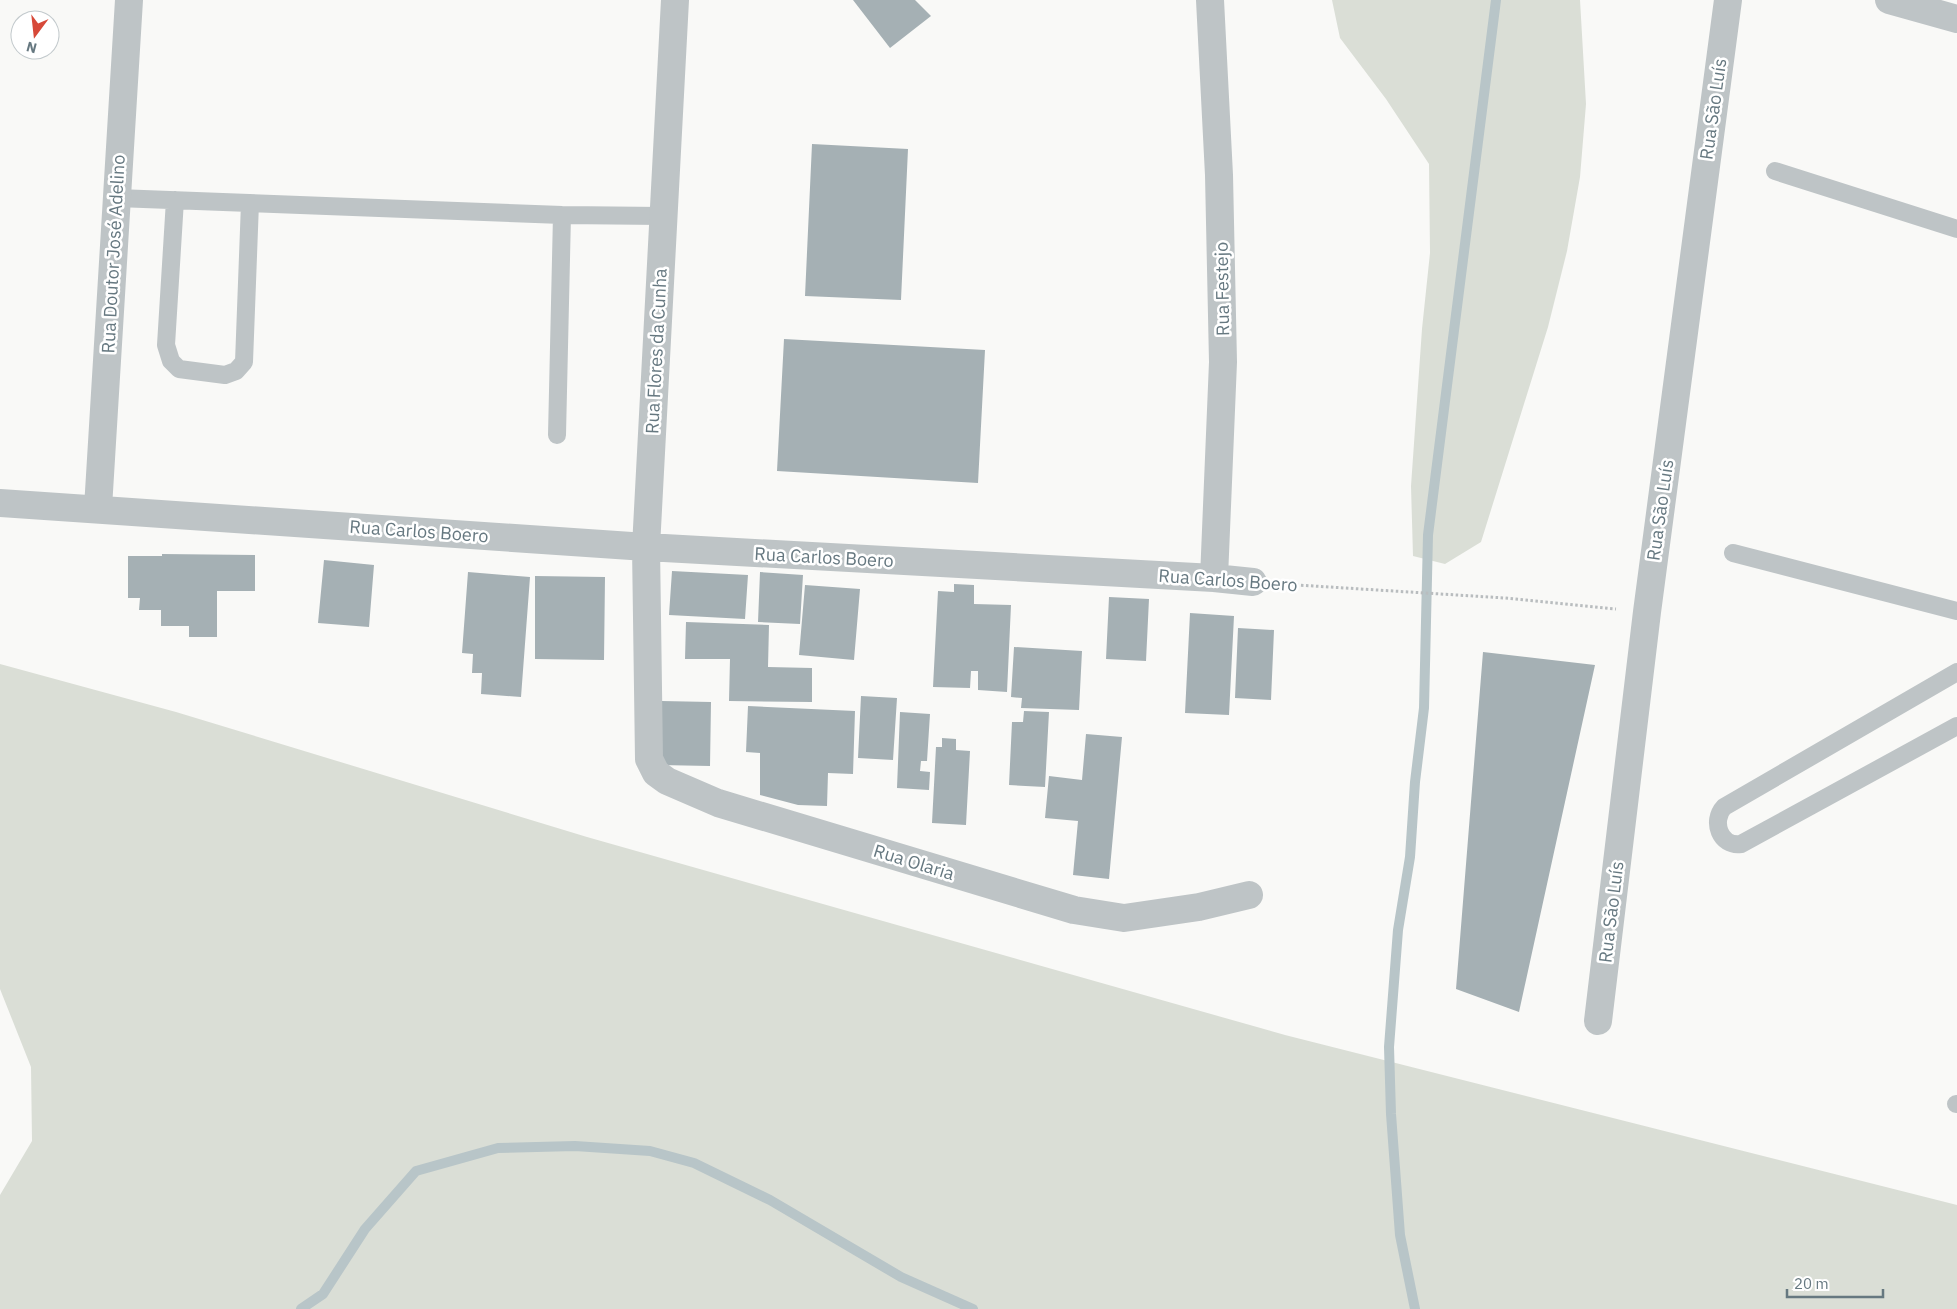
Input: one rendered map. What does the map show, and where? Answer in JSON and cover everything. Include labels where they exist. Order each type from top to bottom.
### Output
[{"type":"street","name":"Rua Doutor José Adelino","points":[[98,508],[129,0]]},
{"type":"street","name":"Rua Flores da Cunha","points":[[649,703],[646,548],[675,0]]},
{"type":"street","name":"Rua Festejo","points":[[1210,0],[1219,176],[1224,362],[1214,578]]},
{"type":"street","name":"Rua São Luís","points":[[1598,1021],[1647,612],[1728,0]]},
{"type":"street","points":[[1889,0],[1957,19]]},
{"type":"street","name":"Rua Carlos Boero","points":[[0,503],[98,508],[646,548],[1214,578],[1253,582]]},
{"type":"street","name":"Rua Olaria","points":[[649,703],[649,759],[656,774],[667,781],[718,803],[1074,910],[1124,918],[1199,907],[1249,895]]},
{"type":"lane","points":[[1775,171],[1957,229]]},
{"type":"lane","points":[[117,198],[562,215],[663,216]]},
{"type":"lane","points":[[175,200],[166,345],[168,353],[171,361],[179,369],[226,374],[236,371],[244,362],[250,203]]},
{"type":"lane","points":[[557,435],[562,215]]},
{"type":"lane","points":[[1733,553],[1957,611]]},
{"type":"lane","points":[[1957,672],[1724,807],[1720,811],[1717,829],[1730,844],[1741,844],[1957,726]]},
{"type":"path","name":"Rua Carlos Boero","points":[[1253,582],[1505,598],[1647,612]]},
{"type":"shaded area","points":[[1332,0],[1580,0],[1586,104],[1580,177],[1567,251],[1548,327],[1481,542],[1445,564],[1413,556],[1411,486],[1422,329],[1430,253],[1429,164],[1386,99],[1340,38]]},
{"type":"shaded area","points":[[0,664],[176,712],[587,837],[1285,1035],[1957,1205],[1957,1309],[0,1309],[0,1195],[32,1141],[31,1067],[0,989]]},
{"type":"building","points":[[853,0],[915,0],[931,16],[890,48]]},
{"type":"building","points":[[812,144],[908,149],[901,300],[805,296]]},
{"type":"building","points":[[784,339],[985,350],[978,483],[777,471]]},
{"type":"building","points":[[162,554],[255,555],[255,591],[217,591],[217,637],[189,637],[189,626],[161,626],[161,610],[139,610],[140,598],[128,598],[128,556],[162,556]]},
{"type":"building","points":[[324,560],[374,565],[369,627],[318,623]]},
{"type":"building","points":[[672,571],[748,575],[745,619],[669,615]]},
{"type":"building","points":[[468,572],[530,577],[521,697],[481,694],[482,673],[472,673],[473,654],[462,653]]},
{"type":"building","points":[[760,572],[803,575],[800,624],[758,622]]},
{"type":"building","points":[[535,576],[605,577],[604,660],[535,659]]},
{"type":"building","points":[[954,584],[974,585],[974,604],[1011,605],[1007,692],[978,690],[978,671],[971,671],[970,688],[933,687],[938,591],[954,592]]},
{"type":"building","points":[[805,585],[860,589],[854,660],[799,655]]},
{"type":"building","points":[[1109,597],[1149,599],[1146,661],[1106,659]]},
{"type":"building","points":[[1190,613],[1234,616],[1229,715],[1185,713]]},
{"type":"building","points":[[686,622],[769,625],[768,667],[812,668],[812,702],[729,701],[730,659],[685,659]]},
{"type":"building","points":[[1238,628],[1274,630],[1271,700],[1235,698]]},
{"type":"building","points":[[1014,647],[1082,651],[1079,710],[1021,708],[1022,698],[1011,697]]},
{"type":"building","points":[[1483,652],[1595,665],[1519,1012],[1456,989]]},
{"type":"building","points":[[861,696],[897,698],[893,760],[858,758]]},
{"type":"building","points":[[661,701],[711,702],[710,766],[660,765]]},
{"type":"building","points":[[748,706],[855,711],[853,774],[828,773],[827,806],[798,805],[760,795],[760,753],[746,752]]},
{"type":"building","points":[[1024,711],[1049,712],[1045,787],[1009,785],[1012,722],[1023,722]]},
{"type":"building","points":[[900,712],[930,714],[927,761],[921,761],[920,771],[930,772],[929,790],[897,788]]},
{"type":"building","points":[[1086,734],[1122,737],[1109,879],[1073,875],[1078,821],[1045,818],[1049,776],[1082,780]]},
{"type":"building","points":[[942,738],[956,739],[956,750],[970,751],[966,825],[932,823],[936,747],[942,747]]},
{"type":"waterway","points":[[1415,1309],[1400,1235],[1391,1114],[1389,1047],[1398,930],[1410,857],[1415,782],[1424,708],[1428,535],[1496,0]]},
{"type":"waterway","points":[[301,1309],[323,1294],[365,1229],[416,1171],[498,1148],[575,1146],[650,1151],[694,1163],[770,1200],[901,1277],[973,1309]]}]
